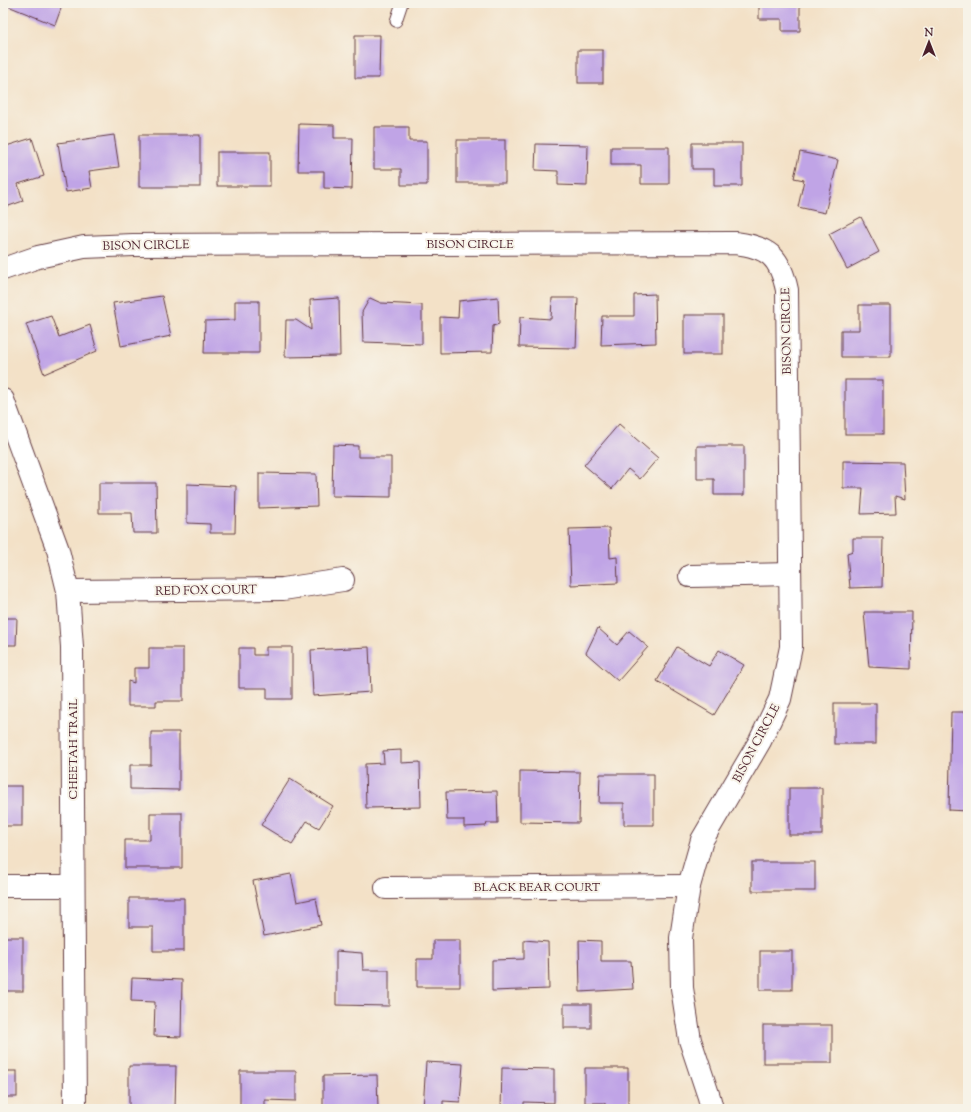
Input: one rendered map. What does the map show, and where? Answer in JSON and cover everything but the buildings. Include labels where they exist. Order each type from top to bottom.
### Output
[{"type":"street","name":"BISON CIRCLE","points":[[3,269],[38,256],[84,246],[735,243],[756,245],[769,253],[783,271],[787,290],[791,647],[780,699],[760,741],[702,840],[689,886],[681,938],[682,988],[690,1040],[710,1097],[712,1109]]},
{"type":"street","name":"CHEETAH TRAIL","points":[[3,400],[58,550],[68,591],[72,647],[74,1109]]},
{"type":"street","points":[[690,576],[790,574]]},
{"type":"street","name":"RED FOX COURT","points":[[68,591],[283,589],[344,580]]},
{"type":"street","points":[[3,886],[73,886]]},
{"type":"street","name":"BLACK BEAR COURT","points":[[386,888],[689,886]]},
{"type":"lane","points":[[396,21],[402,3]]}]
